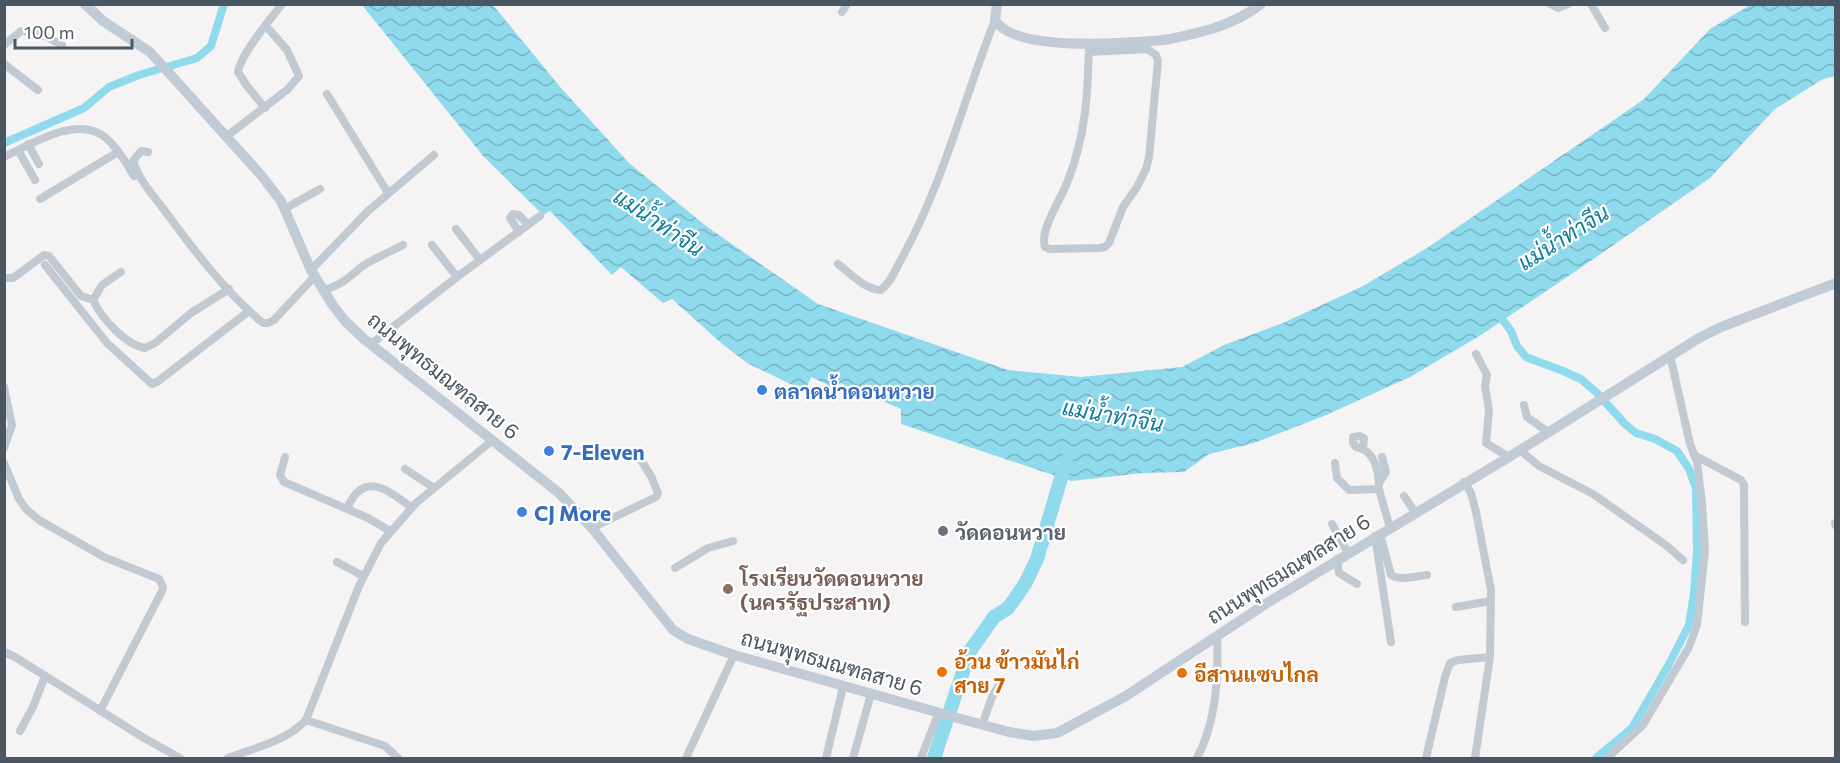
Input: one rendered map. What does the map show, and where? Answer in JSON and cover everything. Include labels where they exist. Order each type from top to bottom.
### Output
[{"type":"main road","name":"ถนนพุทธมณฑลสาย 6","points":[[85,4],[103,21],[159,60],[268,183],[285,209],[313,273],[345,321],[559,493],[592,528],[673,630],[688,639],[734,655],[946,715],[1033,736],[1056,733],[1125,696],[1337,559],[1509,457],[1670,355],[1719,328],[1836,283]]},
{"type":"main road","points":[[997,4],[995,20],[1006,31],[1028,39],[1089,48],[1174,37],[1212,29],[1245,16],[1261,4]]},
{"type":"street","points":[[265,108],[238,72],[239,66],[252,45],[282,4]]},
{"type":"street","points":[[1550,4],[1558,8],[1568,4]]},
{"type":"street","points":[[1591,4],[1605,28]]},
{"type":"street","points":[[838,264],[875,290],[880,290],[892,278],[934,192],[995,20]]},
{"type":"street","points":[[227,136],[297,82],[299,76],[287,50],[266,26]]},
{"type":"street","points":[[4,45],[24,31],[45,36],[62,45]]},
{"type":"street","points":[[1089,48],[1147,49],[1156,55],[1158,61],[1149,156],[1146,169],[1124,207],[1109,243],[1099,248],[1049,249],[1043,242],[1049,221],[1068,181],[1083,134],[1089,48]]},
{"type":"street","points":[[4,64],[38,90]]},
{"type":"street","points":[[327,94],[388,193]]},
{"type":"street","points":[[4,157],[28,144],[60,132],[82,129],[97,132],[107,139],[135,176],[143,182]]},
{"type":"street","points":[[28,144],[39,164]]},
{"type":"street","points":[[18,150],[35,180]]},
{"type":"street","points":[[148,152],[141,151],[133,161],[143,182],[229,289],[249,310],[263,322],[268,323],[368,211],[434,155]]},
{"type":"street","points":[[40,199],[118,152]]},
{"type":"street","points":[[285,209],[320,189]]},
{"type":"street","points":[[519,232],[510,218],[513,214],[519,215],[528,225]]},
{"type":"street","points":[[371,344],[540,216]]},
{"type":"street","points":[[456,229],[480,261]]},
{"type":"street","points":[[324,290],[338,285],[352,277],[361,267],[403,245]]},
{"type":"street","points":[[432,245],[457,277]]},
{"type":"street","points":[[4,278],[13,278],[44,255],[49,256],[81,296],[93,300],[100,312],[128,342],[145,348],[155,343],[191,313],[229,289]]},
{"type":"street","points":[[45,265],[107,343],[152,384],[249,310]]},
{"type":"street","points":[[93,300],[102,285],[121,272]]},
{"type":"street","points":[[1476,354],[1487,375],[1485,386],[1489,410],[1486,443],[1509,457]]},
{"type":"street","points":[[1607,759],[1643,724],[1689,647],[1697,626],[1705,551],[1701,492],[1697,462],[1690,444],[1670,355]]},
{"type":"street","points":[[4,387],[12,425],[4,448]]},
{"type":"street","points":[[1524,405],[1527,417],[1548,432]]},
{"type":"street","points":[[230,758],[286,736],[298,729],[306,720],[373,556],[390,531],[412,507],[493,440]]},
{"type":"street","points":[[1363,448],[1372,457],[1390,528]]},
{"type":"street","points":[[1520,450],[1539,466],[1593,494],[1667,546],[1683,560]]},
{"type":"street","points":[[592,528],[656,497],[658,493],[651,476],[637,454]]},
{"type":"street","points":[[1694,455],[1741,480],[1744,485],[1745,622]]},
{"type":"street","points":[[1379,486],[1386,472],[1382,457]]},
{"type":"street","points":[[285,458],[280,475],[284,483],[347,509],[390,531]]},
{"type":"street","points":[[4,463],[19,499],[32,515],[104,557],[159,579],[162,583],[162,591],[100,711]]},
{"type":"street","points":[[1335,463],[1337,478],[1349,490],[1379,486]]},
{"type":"street","points":[[405,469],[434,488]]},
{"type":"street","points":[[1464,482],[1471,493],[1476,512],[1491,590],[1490,657],[1475,759]]},
{"type":"street","points":[[347,509],[357,490],[363,486],[391,493],[412,507]]},
{"type":"street","points":[[1404,496],[1415,512]]},
{"type":"street","points":[[1332,524],[1348,553]]},
{"type":"street","points":[[1377,535],[1391,574],[1395,578],[1427,575]]},
{"type":"street","points":[[1377,535],[1391,642]]},
{"type":"street","points":[[675,568],[708,548],[733,541]]},
{"type":"street","points":[[1337,559],[1339,573],[1357,584]]},
{"type":"street","points":[[337,562],[363,576]]},
{"type":"street","points":[[1456,607],[1491,601]]},
{"type":"street","points":[[1197,759],[1203,746],[1216,687],[1216,636]]},
{"type":"street","points":[[4,652],[180,759]]},
{"type":"street","points":[[686,759],[734,655]]},
{"type":"street","points":[[1426,759],[1450,663],[1490,657]]},
{"type":"street","points":[[20,732],[45,676]]},
{"type":"street","points":[[982,724],[1000,683]]},
{"type":"street","points":[[826,759],[843,687]]},
{"type":"street","points":[[853,759],[871,694]]},
{"type":"street","points":[[921,759],[946,715]]},
{"type":"street","points":[[306,720],[385,746],[398,759]]},
{"type":"water","name":"แม่น้ำท่าจีน","points":[[362,5],[493,5],[561,88],[629,163],[706,226],[818,304],[1008,370],[1081,377],[1182,367],[1224,345],[1285,322],[1363,286],[1427,248],[1643,100],[1710,29],[1750,5],[1835,5],[1836,76],[1823,79],[1775,109],[1710,178],[1481,335],[1410,377],[1324,416],[1254,443],[1209,454],[1184,472],[1143,473],[1071,481],[901,424],[901,409],[840,383],[837,389],[811,377],[805,391],[747,363],[672,299],[663,303],[621,267],[612,275],[550,211],[543,215],[484,157]]},
{"type":"waterway","points":[[4,143],[84,108],[109,87],[139,75],[197,58],[211,46],[224,4]]},
{"type":"waterway","points":[[1496,311],[1526,357],[1581,379],[1636,433],[1655,439],[1677,451],[1689,469],[1696,488],[1697,552],[1689,625],[1632,728],[1596,758]]},
{"type":"waterway","points":[[934,758],[970,651],[994,617],[1008,608],[1026,582],[1037,559],[1066,461]]},
{"type":"place","name":"ตลาดน้ำดอนหวาย","points":[[762,390]]},
{"type":"place","name":"7-Eleven","points":[[549,451]]},
{"type":"place","name":"CJ More","points":[[522,512]]},
{"type":"place","name":"วัดดอนหวาย","points":[[943,531]]},
{"type":"place","name":"โรงเรียนวัดดอนหวาย (นครรัฐประสาท)","points":[[728,589]]},
{"type":"place","name":"อ้วน ข้าวมันไก่ สาย 7","points":[[942,672]]},
{"type":"place","name":"อีสานแซบไกล","points":[[1182,673]]}]
